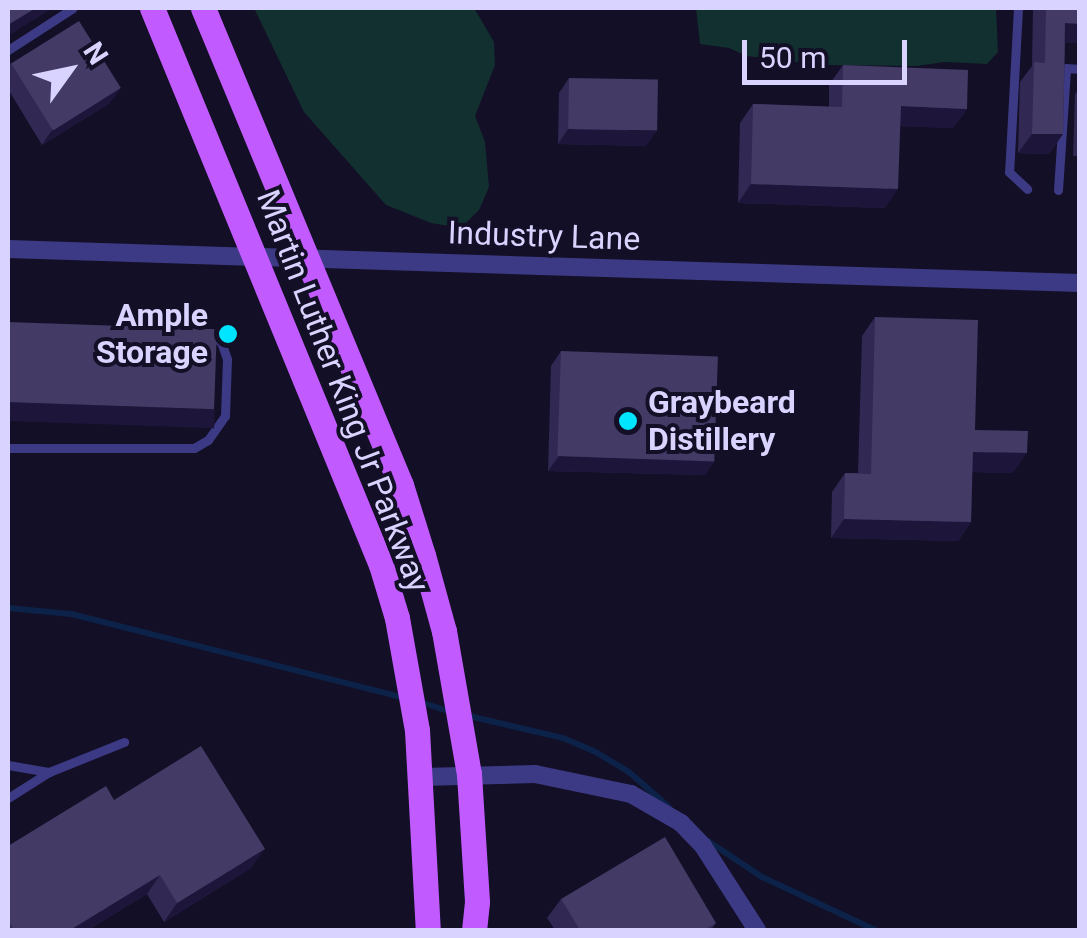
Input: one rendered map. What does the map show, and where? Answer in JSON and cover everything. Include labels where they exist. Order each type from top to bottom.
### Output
[{"type":"main road","name":"Martin Luther King Jr Parkway","points":[[152,8],[382,565],[409,680],[422,777],[428,930]]},
{"type":"main road","name":"Martin Luther King Jr Parkway","points":[[203,8],[401,485],[424,555],[444,631],[469,774],[474,930]]},
{"type":"street","name":"Industry Lane","points":[[8,248],[1080,283]]},
{"type":"street","points":[[422,777],[535,774],[631,794],[681,823],[703,846],[756,930]]},
{"type":"lane","points":[[8,50],[73,8]]},
{"type":"lane","points":[[1018,8],[1009,172],[1027,189]]},
{"type":"lane","points":[[1058,190],[1066,68],[1080,69]]},
{"type":"lane","points":[[8,448],[194,448],[218,432],[225,416],[228,359],[221,342],[192,329]]},
{"type":"lane","points":[[8,798],[49,772],[124,742]]},
{"type":"lane","points":[[8,765],[49,772]]},
{"type":"green space","points":[[254,8],[474,8],[494,42],[495,65],[475,116],[485,142],[489,187],[479,210],[461,228],[431,223],[386,205],[304,112]]},
{"type":"green space","points":[[696,8],[996,8],[998,52],[987,64],[944,62],[917,66],[821,65],[747,56],[729,48],[700,44]]},
{"type":"building","points":[[8,8],[36,8],[8,25]]},
{"type":"building","points":[[1046,8],[1080,8],[1080,24],[1065,23],[1063,134],[1032,134],[1034,62],[1045,63]]},
{"type":"building","points":[[79,21],[121,88],[53,130],[11,63]]},
{"type":"building","points":[[843,65],[968,70],[967,109],[901,106],[898,189],[751,184],[753,104],[842,107]]},
{"type":"building","points":[[569,78],[658,80],[657,131],[568,129]]},
{"type":"building","points":[[875,317],[978,320],[975,430],[1028,431],[1027,453],[973,452],[971,522],[844,519],[845,473],[871,474]]},
{"type":"building","points":[[8,322],[217,329],[214,409],[8,402]]},
{"type":"building","name":"Graybeard Distillery","points":[[561,351],[718,356],[714,461],[557,456]]},
{"type":"building","points":[[201,746],[265,849],[177,903],[160,875],[70,930],[14,930],[8,920],[8,846],[106,786],[114,800]]},
{"type":"building","points":[[665,837],[716,923],[704,930],[580,930],[561,899]]},
{"type":"waterway","points":[[8,608],[71,614],[405,698]]},
{"type":"waterway","points":[[417,701],[453,713]]},
{"type":"waterway","points":[[465,715],[563,738],[594,751],[629,772],[669,807]]},
{"type":"waterway","points":[[708,841],[762,877],[875,930]]},
{"type":"place","name":"Ample Storage","points":[[228,334]]},
{"type":"place","name":"Graybeard Distillery","points":[[628,421]]}]
